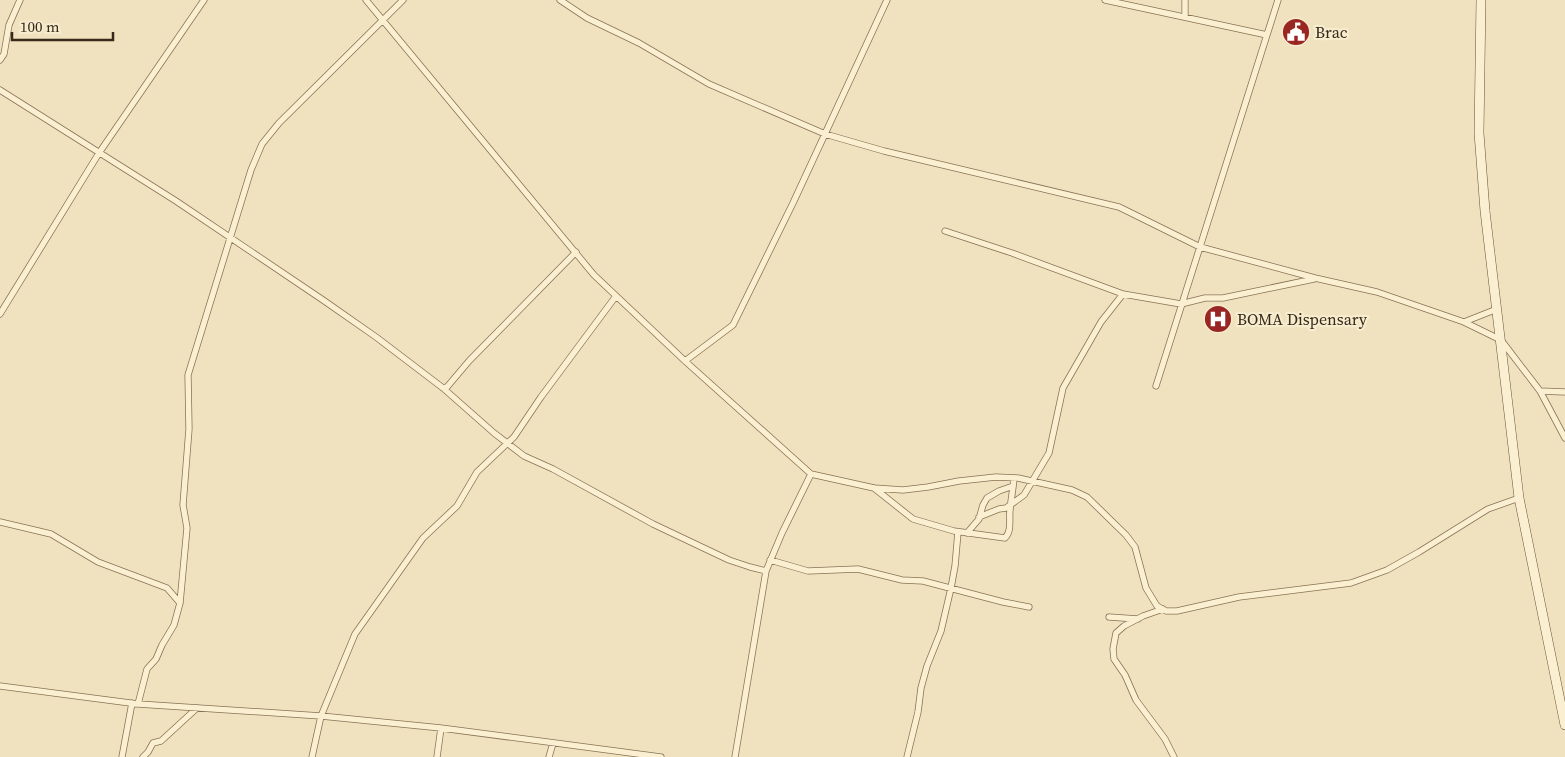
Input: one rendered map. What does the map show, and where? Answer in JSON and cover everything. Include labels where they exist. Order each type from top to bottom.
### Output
[{"type":"main road","points":[[1481,0],[1479,133],[1484,211],[1519,498],[1565,725]]},
{"type":"street","points":[[0,60],[4,54],[9,25],[20,0]]},
{"type":"street","points":[[0,314],[99,153],[204,0]]},
{"type":"street","points":[[366,0],[594,275],[685,361],[811,474],[874,488],[902,490],[996,477],[1031,480],[1072,490],[1087,497],[1126,535],[1135,547],[1146,588],[1157,606],[1176,611],[1239,598],[1351,583],[1387,570],[1488,509],[1519,498]]},
{"type":"street","points":[[122,757],[135,703],[147,669],[156,658],[174,625],[180,603],[187,528],[183,505],[188,429],[188,376],[251,170],[262,144],[279,122],[403,0]]},
{"type":"street","points":[[560,0],[586,18],[639,43],[709,84],[825,134],[884,151],[1119,207],[1200,247],[1315,278],[1377,292],[1464,322],[1501,340],[1540,391],[1565,438]]},
{"type":"street","points":[[685,361],[733,325],[887,0]]},
{"type":"street","points":[[1105,0],[1267,35]]},
{"type":"street","points":[[1185,0],[1185,17]]},
{"type":"street","points":[[1156,386],[1278,0]]},
{"type":"street","points":[[0,90],[230,237],[369,332],[443,388],[524,456],[552,469],[653,524],[729,560],[766,571]]},
{"type":"street","points":[[945,231],[1012,253],[1123,294],[1181,304],[1205,298],[1223,298],[1315,278]]},
{"type":"street","points":[[443,388],[447,387],[469,361],[576,252]]},
{"type":"street","points":[[979,516],[1006,508],[1024,495],[1031,480],[1049,453],[1063,388],[1101,322],[1123,294]]},
{"type":"street","points":[[312,757],[321,716],[355,634],[423,538],[457,506],[477,472],[514,437],[541,397],[616,296]]},
{"type":"street","points":[[1464,322],[1496,309]]},
{"type":"street","points":[[1540,391],[1565,392]]},
{"type":"street","points":[[735,757],[766,571],[811,474]]},
{"type":"street","points":[[874,488],[912,519],[958,532],[1005,538],[1008,535],[1009,529],[1014,478]]},
{"type":"street","points":[[967,533],[979,516],[987,498],[1013,486]]},
{"type":"street","points":[[0,522],[51,534],[98,562],[167,588],[180,603]]},
{"type":"street","points":[[907,757],[918,712],[921,688],[941,632],[956,566],[958,532]]},
{"type":"street","points":[[770,560],[808,571],[858,569],[902,580],[923,581],[1029,607]]},
{"type":"street","points":[[1163,609],[1124,626],[1116,633],[1113,649],[1114,659],[1125,676],[1136,700],[1166,739],[1174,757]]},
{"type":"street","points":[[1109,617],[1138,619]]},
{"type":"street","points":[[0,686],[135,703],[321,716],[441,728],[661,757]]},
{"type":"street","points":[[143,757],[153,743],[161,741],[197,708]]},
{"type":"street","points":[[437,757],[441,728]]},
{"type":"street","points":[[549,757],[553,743]]},
{"type":"place","name":"Brac","points":[[1296,32]]},
{"type":"place","name":"BOMA Dispensary","points":[[1218,319]]}]
